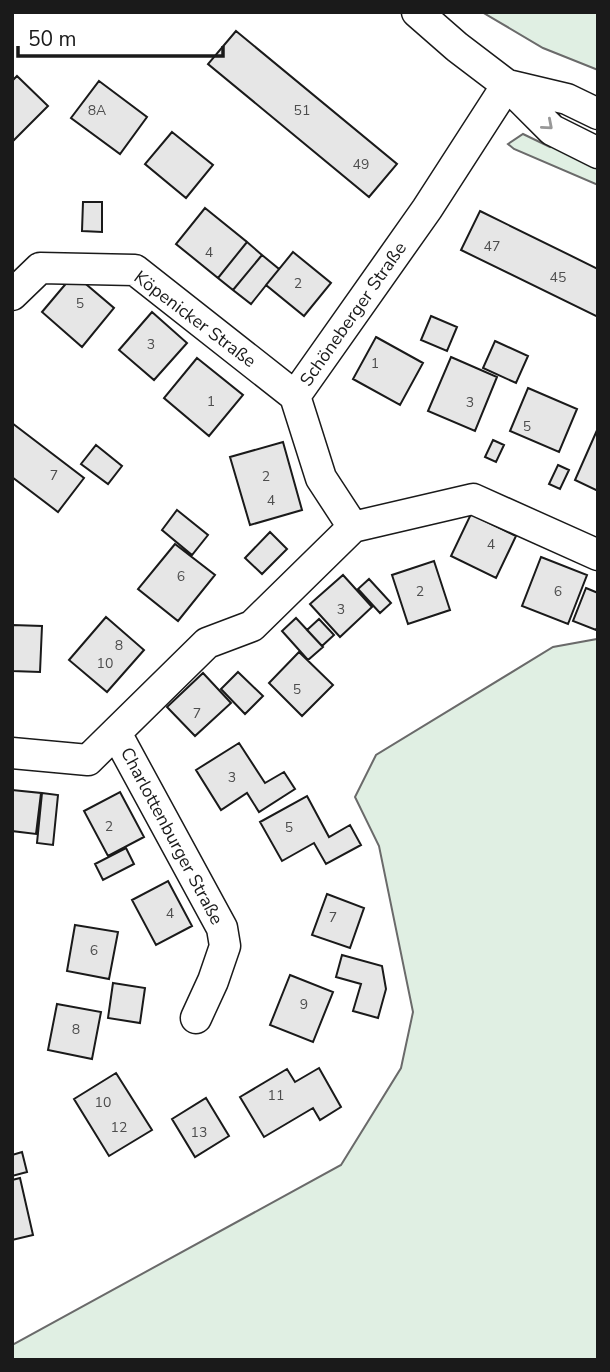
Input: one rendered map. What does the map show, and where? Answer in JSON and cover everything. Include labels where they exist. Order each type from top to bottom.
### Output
[{"type":"street","points":[[417,12],[507,85],[552,130],[598,153]]},
{"type":"street","points":[[507,85],[567,99],[598,114]]},
{"type":"street","name":"Schöneberger Straße","points":[[354,527],[321,478],[295,396],[427,209],[507,85]]},
{"type":"street","name":"Köpenicker Straße","points":[[12,295],[40,268],[135,270],[295,396]]},
{"type":"street","points":[[12,753],[88,760],[207,643],[252,626],[354,527],[473,499],[598,555]]},
{"type":"street","name":"Charlottenburger Straße","points":[[116,733],[222,928],[225,947],[196,1018]]},
{"type":"green space","points":[[482,12],[598,12],[598,70],[543,48]]},
{"type":"green space","points":[[523,134],[550,147],[557,142],[598,168],[598,185],[508,144]]},
{"type":"green space","points":[[597,639],[598,1360],[12,1360],[12,1345],[341,1165],[401,1068],[413,1012],[379,846],[355,797],[376,755],[553,647]]},
{"type":"building","points":[[236,31],[397,164],[369,197],[208,64]]},
{"type":"building","points":[[17,76],[48,106],[12,142],[12,81]]},
{"type":"building","points":[[99,81],[147,117],[120,154],[71,118]]},
{"type":"building","points":[[172,132],[213,165],[186,198],[145,164]]},
{"type":"building","points":[[83,202],[102,202],[102,232],[82,231]]},
{"type":"building","points":[[205,208],[247,242],[218,278],[176,244]]},
{"type":"building","points":[[480,211],[598,269],[598,317],[461,250]]},
{"type":"building","points":[[247,242],[262,255],[233,290],[218,278]]},
{"type":"building","points":[[293,252],[331,283],[304,316],[266,285]]},
{"type":"building","points":[[262,255],[279,269],[251,304],[233,290]]},
{"type":"building","points":[[74,274],[114,308],[82,347],[42,312]]},
{"type":"building","points":[[152,312],[187,343],[154,380],[119,350]]},
{"type":"building","points":[[431,316],[457,327],[447,351],[421,340]]},
{"type":"building","points":[[376,337],[423,363],[400,405],[353,379]]},
{"type":"building","points":[[495,341],[528,356],[516,383],[483,368]]},
{"type":"building","points":[[451,357],[497,377],[475,431],[428,411]]},
{"type":"building","points":[[197,358],[243,395],[209,436],[164,398]]},
{"type":"building","points":[[528,388],[577,409],[559,452],[510,431]]},
{"type":"building","points":[[12,423],[84,478],[58,512],[12,477]]},
{"type":"building","points":[[598,428],[598,491],[575,480]]},
{"type":"building","points":[[493,440],[504,445],[496,462],[485,457]]},
{"type":"building","points":[[283,442],[302,510],[250,525],[230,457]]},
{"type":"building","points":[[96,445],[122,466],[108,484],[81,464]]},
{"type":"building","points":[[558,465],[569,470],[560,489],[549,484]]},
{"type":"building","points":[[177,510],[208,535],[192,555],[162,530]]},
{"type":"building","points":[[471,514],[516,536],[496,578],[451,556]]},
{"type":"building","points":[[270,532],[287,549],[262,574],[245,558]]},
{"type":"building","points":[[175,544],[215,575],[178,621],[138,589]]},
{"type":"building","points":[[541,557],[587,575],[568,624],[522,606]]},
{"type":"building","points":[[434,561],[450,610],[408,624],[392,575]]},
{"type":"building","points":[[343,575],[372,607],[340,637],[310,604]]},
{"type":"building","points":[[369,579],[391,603],[380,613],[358,589]]},
{"type":"building","points":[[586,588],[598,593],[596,630],[573,621]]},
{"type":"building","points":[[106,617],[144,650],[107,692],[69,660]]},
{"type":"building","points":[[296,618],[323,647],[308,660],[282,631]]},
{"type":"building","points":[[319,619],[334,635],[322,646],[307,630]]},
{"type":"building","points":[[12,625],[42,626],[40,672],[12,671]]},
{"type":"building","points":[[299,652],[333,685],[302,716],[269,683]]},
{"type":"building","points":[[238,672],[263,696],[245,714],[221,689]]},
{"type":"building","points":[[203,673],[231,703],[195,736],[167,707]]},
{"type":"building","points":[[239,743],[265,783],[284,772],[295,789],[259,812],[247,793],[221,810],[196,770]]},
{"type":"building","points":[[12,790],[41,793],[36,834],[12,831]]},
{"type":"building","points":[[120,792],[144,837],[108,856],[84,811]]},
{"type":"building","points":[[42,793],[58,795],[53,845],[37,843]]},
{"type":"building","points":[[307,796],[329,837],[350,825],[361,845],[326,864],[314,843],[282,861],[260,822]]},
{"type":"building","points":[[126,848],[134,864],[103,880],[95,864]]},
{"type":"building","points":[[168,881],[192,926],[156,945],[132,900]]},
{"type":"building","points":[[327,894],[364,908],[350,948],[312,935]]},
{"type":"building","points":[[75,925],[118,932],[109,979],[67,971]]},
{"type":"building","points":[[342,955],[382,966],[386,989],[378,1018],[353,1011],[361,984],[336,977]]},
{"type":"building","points":[[290,975],[333,992],[313,1042],[270,1025]]},
{"type":"building","points":[[113,983],[145,988],[140,1023],[108,1018]]},
{"type":"building","points":[[57,1004],[101,1012],[92,1059],[48,1050]]},
{"type":"building","points":[[319,1068],[341,1107],[320,1120],[313,1108],[264,1137],[240,1097],[287,1069],[295,1082]]},
{"type":"building","points":[[116,1073],[152,1130],[109,1156],[74,1099]]},
{"type":"building","points":[[206,1098],[229,1136],[195,1157],[172,1119]]},
{"type":"building","points":[[22,1152],[27,1172],[12,1176],[12,1155]]},
{"type":"building","points":[[20,1178],[33,1235],[12,1240],[12,1180]]}]
